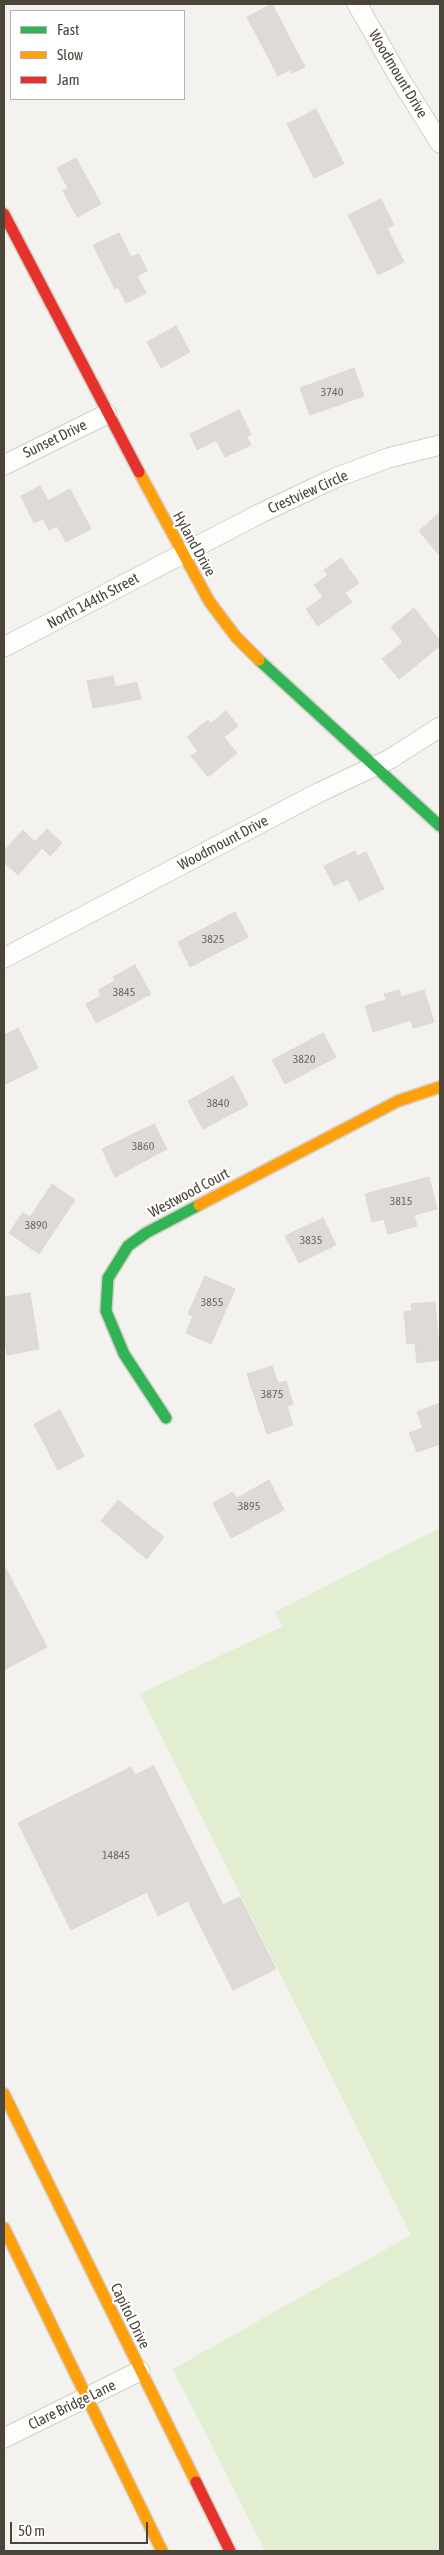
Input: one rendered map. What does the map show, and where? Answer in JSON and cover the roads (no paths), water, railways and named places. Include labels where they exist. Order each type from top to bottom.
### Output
[{"type":"street","name":"Woodmount Drive","points":[[357,4],[440,143]]},
{"type":"street","name":"Hyland Drive","points":[[4,214],[107,414],[182,554],[210,601],[236,637],[440,826]]},
{"type":"street","name":"Sunset Drive","points":[[4,464],[107,414]]},
{"type":"street","name":"Crestview Circle","points":[[182,554],[335,478],[388,458],[440,445]]},
{"type":"street","name":"North 144th Street","points":[[4,647],[182,554]]},
{"type":"street","name":"Woodmount Drive","points":[[4,958],[390,759],[440,728]]},
{"type":"street","name":"Westwood Court","points":[[166,1418],[124,1354],[109,1323],[106,1311],[108,1278],[128,1246],[146,1233],[382,1109],[416,1093],[440,1087]]},
{"type":"street","name":"Capitol Drive","points":[[4,2094],[230,2551]]},
{"type":"street","points":[[4,2228],[162,2551]]},
{"type":"street","name":"Clare Bridge Lane","points":[[4,2438],[140,2371]]}]
